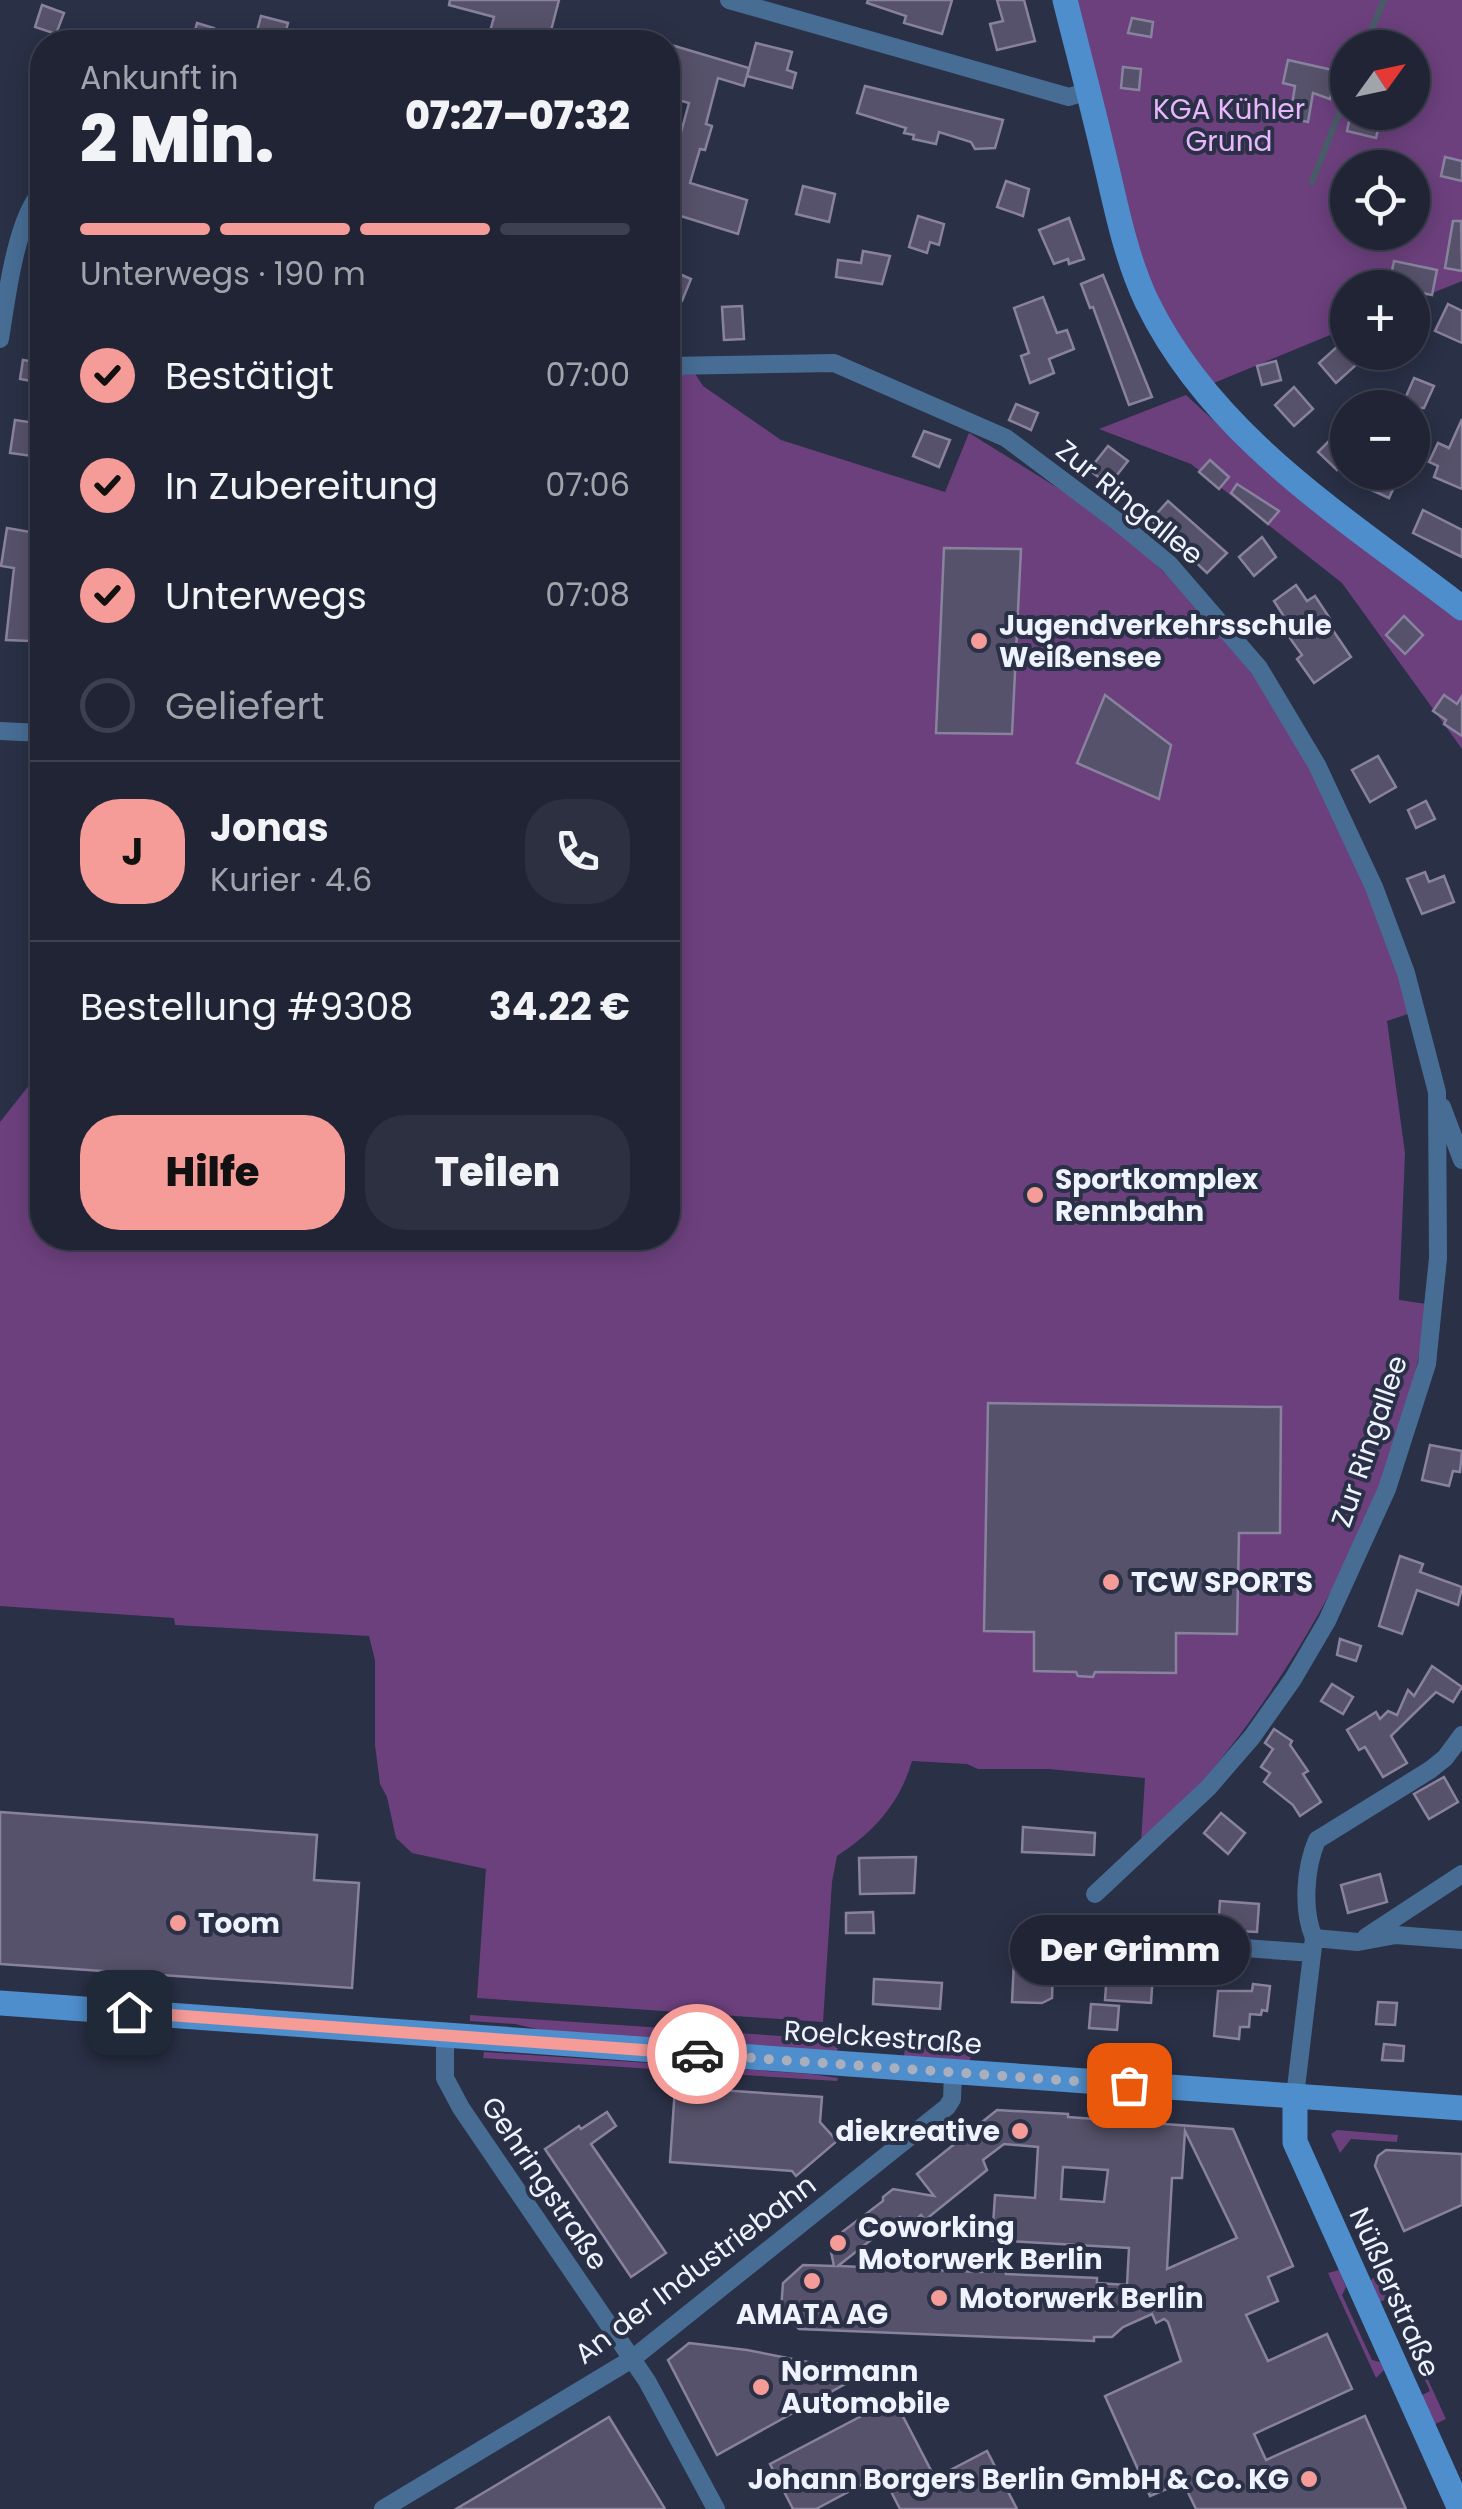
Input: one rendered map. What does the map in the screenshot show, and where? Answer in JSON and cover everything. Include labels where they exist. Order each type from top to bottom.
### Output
[{"type":"main road","points":[[1064,0],[1126,250],[1147,302],[1184,365],[1224,415],[1294,480],[1462,608]]},
{"type":"main road","name":"Roelckestraße","points":[[0,2003],[1462,2108]]},
{"type":"main road","name":"Nüßlerstraße","points":[[1295,2096],[1295,2142],[1460,2509]]},
{"type":"street","points":[[729,0],[1070,97],[1088,91]]},
{"type":"street","points":[[0,339],[11,270],[30,213]]},
{"type":"street","name":"Zur Ringallee","points":[[680,366],[834,363],[1006,438],[1169,564],[1258,668],[1316,765],[1406,973],[1437,1092],[1462,1160]]},
{"type":"street","points":[[0,731],[30,732]]},
{"type":"street","name":"Zur Ringallee","points":[[1095,1894],[1208,1788],[1252,1737],[1293,1679],[1326,1622],[1388,1489],[1431,1344],[1440,1209],[1437,1092]]},
{"type":"street","points":[[1295,2096],[1313,1945],[1305,1917],[1312,1852],[1317,1840],[1430,1770],[1462,1735]]},
{"type":"street","points":[[1358,1942],[1462,1874]]},
{"type":"street","points":[[1084,1936],[1313,1945],[1396,1935],[1462,1940]]},
{"type":"street","name":"Gehringstraße","points":[[445,2034],[444,2078],[460,2108],[632,2358],[716,2509]]},
{"type":"street","name":"An der Industriebahn","points":[[383,2509],[632,2358],[947,2107],[952,2099],[954,2073]]},
{"type":"green space","name":"KGA Kühler Grund","points":[[1077,0],[1462,0],[1462,281],[1430,294],[1430,270],[1330,270],[1330,335],[1209,385],[1183,350],[1133,243]]},
{"type":"green space","name":"Sportkomplex Rennbahn","points":[[680,372],[694,372],[703,386],[781,440],[945,492],[969,433],[1103,516],[1178,585],[1256,678],[1316,774],[1383,928],[1411,1013],[1387,1021],[1405,1153],[1399,1300],[1427,1304],[1417,1367],[1399,1431],[1348,1558],[1315,1620],[1241,1733],[1194,1791],[1141,1842],[1145,1778],[1049,1769],[978,1769],[967,1764],[912,1761],[884,1815],[837,1856],[823,2022],[477,1998],[486,1869],[412,1853],[396,1838],[387,1797],[380,1784],[375,1745],[375,1660],[369,1636],[175,1625],[174,1618],[0,1606],[0,1122],[30,1084],[30,1250],[680,1250]]},
{"type":"green space","points":[[1186,395],[1264,467],[1462,618],[1462,749],[1342,583],[1191,464],[1099,429]]},
{"type":"green space","points":[[470,2015],[841,2040],[836,2053],[550,2032],[515,2024],[470,2021]]},
{"type":"green space","points":[[905,2045],[974,2049],[969,2062],[904,2057]]},
{"type":"green space","points":[[484,2052],[838,2078],[837,2081],[483,2058]]},
{"type":"green space","points":[[1337,2130],[1398,2135],[1397,2142],[1351,2139],[1340,2153],[1331,2134]]},
{"type":"green space","points":[[1339,2270],[1346,2287],[1342,2295],[1372,2360],[1380,2362],[1384,2370],[1376,2378],[1328,2273]]},
{"type":"green space","points":[[1379,2273],[1446,2419],[1431,2426],[1418,2397],[1430,2391],[1388,2299],[1376,2303],[1367,2284]]},
{"type":"building","points":[[450,0],[559,0],[551,30],[490,30],[494,17],[449,5]]},
{"type":"building","points":[[952,0],[942,34],[904,23],[906,16],[867,3]]},
{"type":"building","points":[[997,0],[1024,0],[1035,41],[997,50],[990,24],[1003,21]]},
{"type":"building","points":[[42,5],[64,13],[58,30],[35,27]]},
{"type":"building","points":[[261,16],[288,23],[286,30],[257,30]]},
{"type":"building","points":[[1132,18],[1153,22],[1151,37],[1128,33]]},
{"type":"building","points":[[197,23],[214,28],[213,30],[195,30]]},
{"type":"building","points":[[756,43],[792,52],[787,70],[796,73],[792,88],[747,76]]},
{"type":"building","points":[[680,48],[749,68],[744,86],[718,78],[706,124],[712,126],[690,183],[747,200],[738,234],[680,216],[680,136],[689,103],[680,100]]},
{"type":"building","points":[[1288,60],[1330,69],[1330,99],[1313,93],[1308,122],[1290,118],[1295,86],[1283,83]]},
{"type":"building","points":[[1123,67],[1141,69],[1139,90],[1121,88]]},
{"type":"building","points":[[865,86],[1003,120],[995,148],[975,149],[971,142],[939,132],[936,144],[913,139],[914,135],[904,133],[906,128],[857,113]]},
{"type":"building","points":[[1347,130],[1378,130],[1376,138]]},
{"type":"building","points":[[1445,157],[1462,161],[1462,181],[1441,176]]},
{"type":"building","points":[[1006,181],[1029,189],[1023,216],[997,207]]},
{"type":"building","points":[[803,186],[835,194],[829,222],[796,214]]},
{"type":"building","points":[[918,216],[944,224],[939,245],[930,242],[927,253],[909,247]]},
{"type":"building","points":[[1069,218],[1084,259],[1054,264],[1039,230]]},
{"type":"building","points":[[1453,221],[1461,221],[1462,271],[1445,268]]},
{"type":"building","points":[[863,251],[890,256],[882,284],[836,277],[838,260],[861,263]]},
{"type":"building","points":[[1394,261],[1437,270],[1432,295],[1430,270],[1392,270]]},
{"type":"building","points":[[680,274],[691,279],[680,300]]},
{"type":"building","points":[[1103,275],[1152,397],[1129,405],[1081,284]]},
{"type":"building","points":[[1043,297],[1057,333],[1067,330],[1074,349],[1049,359],[1054,373],[1030,383],[1021,356],[1029,353],[1014,308]]},
{"type":"building","points":[[1448,304],[1462,311],[1462,343],[1435,331]]},
{"type":"building","points":[[742,306],[744,339],[724,340],[722,307]]},
{"type":"building","points":[[1330,353],[1330,370],[1350,370],[1336,383],[1319,363]]},
{"type":"building","points":[[23,360],[30,361],[30,381],[20,379]]},
{"type":"building","points":[[1276,361],[1281,380],[1262,385],[1257,366]]},
{"type":"building","points":[[1414,378],[1434,386],[1430,395],[1430,390],[1409,390]]},
{"type":"building","points":[[1294,387],[1313,409],[1294,426],[1275,405]]},
{"type":"building","points":[[1016,404],[1038,413],[1031,430],[1009,420]]},
{"type":"building","points":[[1462,419],[1462,489],[1434,477],[1438,466],[1430,460],[1438,443],[1449,448]]},
{"type":"building","points":[[15,420],[30,422],[30,456],[10,453]]},
{"type":"building","points":[[924,431],[950,440],[939,467],[913,456]]},
{"type":"building","points":[[1330,440],[1330,463],[1318,452]]},
{"type":"building","points":[[1108,446],[1128,461],[1109,485],[1089,470]]},
{"type":"building","points":[[1210,460],[1229,477],[1219,489],[1199,472]]},
{"type":"building","points":[[1237,484],[1279,511],[1268,524],[1231,493]]},
{"type":"building","points":[[1372,490],[1393,490],[1389,498]]},
{"type":"building","points":[[1168,501],[1227,553],[1207,573],[1151,520]]},
{"type":"building","points":[[1423,510],[1462,530],[1462,557],[1413,533]]},
{"type":"building","points":[[7,528],[30,532],[30,641],[6,640],[14,568],[1,566]]},
{"type":"building","points":[[1262,537],[1276,557],[1254,576],[1239,557]]},
{"type":"building","name":"Jugendverkehrsschule Weißensee","points":[[944,548],[1021,549],[1012,734],[936,733]]},
{"type":"building","points":[[1296,585],[1307,601],[1315,596],[1351,657],[1314,683],[1297,659],[1302,655],[1277,620],[1283,615],[1274,601]]},
{"type":"building","points":[[1404,616],[1423,635],[1405,654],[1386,635]]},
{"type":"building","points":[[1105,695],[1171,745],[1159,799],[1077,763]]},
{"type":"building","points":[[1444,695],[1457,704],[1462,696],[1462,736],[1433,711]]},
{"type":"building","points":[[1378,756],[1396,787],[1370,802],[1352,770]]},
{"type":"building","points":[[1426,801],[1435,819],[1416,828],[1408,810]]},
{"type":"building","points":[[1425,872],[1429,882],[1444,876],[1454,902],[1422,914],[1407,879]]},
{"type":"building","name":"TCW SPORTS","points":[[988,1403],[1281,1407],[1280,1533],[1239,1533],[1237,1634],[1176,1633],[1176,1673],[1095,1672],[1093,1677],[1078,1676],[1076,1672],[1034,1671],[1034,1632],[984,1631]]},
{"type":"building","points":[[1430,1445],[1462,1451],[1460,1472],[1453,1471],[1449,1486],[1422,1480]]},
{"type":"building","points":[[1400,1556],[1423,1564],[1420,1572],[1462,1587],[1458,1605],[1417,1590],[1402,1634],[1379,1626]]},
{"type":"building","points":[[1340,1639],[1361,1646],[1356,1661],[1337,1655]]},
{"type":"building","points":[[1432,1666],[1462,1687],[1453,1702],[1436,1692],[1391,1736],[1407,1763],[1383,1777],[1365,1747],[1359,1750],[1347,1730],[1376,1712],[1380,1719],[1388,1711],[1397,1715],[1408,1690],[1414,1696]]},
{"type":"building","points":[[1332,1684],[1353,1697],[1343,1714],[1321,1701]]},
{"type":"building","points":[[1274,1729],[1292,1741],[1290,1745],[1308,1771],[1303,1774],[1321,1802],[1300,1816],[1293,1805],[1264,1782],[1270,1773],[1261,1767],[1273,1749],[1265,1743]]},
{"type":"building","points":[[1444,1777],[1458,1802],[1429,1819],[1414,1794]]},
{"type":"building","name":"Toom","points":[[0,1812],[317,1835],[314,1880],[359,1883],[352,1988],[0,1964]]},
{"type":"building","points":[[1221,1813],[1245,1833],[1228,1854],[1204,1833]]},
{"type":"building","points":[[1023,1827],[1095,1833],[1094,1855],[1022,1852]]},
{"type":"building","points":[[916,1857],[914,1893],[860,1894],[859,1858]]},
{"type":"building","points":[[1380,1874],[1387,1902],[1348,1913],[1341,1885]]},
{"type":"building","points":[[1220,1901],[1259,1904],[1257,1932],[1218,1930]]},
{"type":"building","points":[[873,1912],[874,1933],[846,1933],[846,1913]]},
{"type":"building","points":[[1014,1961],[1045,1962],[1053,1968],[1052,1998],[1042,2003],[1012,2002]]},
{"type":"building","points":[[1111,1964],[1134,1965],[1134,1973],[1153,1974],[1151,2003],[1105,2000]]},
{"type":"building","points":[[874,1979],[942,1983],[940,2009],[873,2004]]},
{"type":"building","points":[[1253,1984],[1270,1986],[1267,2011],[1250,2014],[1249,2027],[1240,2027],[1239,2039],[1214,2036],[1218,1991],[1252,1991]]},
{"type":"building","points":[[1378,2002],[1397,2003],[1395,2025],[1376,2024]]},
{"type":"building","points":[[1091,2004],[1119,2006],[1117,2030],[1089,2028]]},
{"type":"building","points":[[1384,2044],[1404,2046],[1403,2061],[1382,2060]]},
{"type":"building","points":[[675,2087],[822,2097],[820,2122],[837,2141],[796,2176],[792,2171],[670,2162]]},
{"type":"building","points":[[997,2110],[1233,2129],[1293,2266],[1268,2277],[1278,2301],[1246,2315],[1268,2361],[1327,2334],[1352,2389],[1254,2434],[1266,2460],[1365,2416],[1406,2509],[1196,2509],[1183,2482],[1150,2496],[1105,2396],[1181,2361],[1168,2322],[1164,2319],[1156,2323],[1152,2314],[1123,2327],[1112,2337],[1094,2337],[1094,2341],[799,2329],[781,2310],[783,2283],[803,2265],[834,2266],[829,2242],[893,2189],[934,2196],[917,2174]],"holes":[[[1185,2131],[1237,2238],[1167,2269],[1172,2178],[1182,2178]],[[1004,2144],[1038,2147],[1035,2198],[995,2195],[992,2240],[1129,2248],[1127,2285],[1097,2283],[1097,2278],[1006,2274],[1006,2270],[838,2266],[900,2217],[907,2226],[921,2215],[925,2220],[987,2170],[983,2160]],[[1063,2167],[1108,2170],[1104,2202],[1061,2199]]]},
{"type":"building","points":[[607,2112],[616,2126],[591,2144],[666,2253],[631,2277],[545,2149]]},
{"type":"building","points":[[1386,2150],[1462,2154],[1462,2205],[1404,2231],[1375,2166],[1378,2156]]},
{"type":"building","name":"Normann Automobile","points":[[689,2343],[865,2373],[717,2455],[668,2360]]},
{"type":"building","points":[[894,2399],[935,2478],[987,2451],[1017,2509],[900,2509],[882,2474],[816,2509],[793,2509],[770,2464]]},
{"type":"building","points":[[609,2417],[665,2509],[456,2509],[498,2484]]},
{"type":"waterway","points":[[1372,28],[1384,0]]},
{"type":"waterway","points":[[1312,182],[1333,130]]},
{"type":"way so far","points":[[697,2054],[1129,2085]]},
{"type":"place","name":"Jugendverkehrsschule Weißensee","points":[[979,641]]},
{"type":"place","name":"Sportkomplex Rennbahn","points":[[1035,1195]]},
{"type":"place","name":"TCW SPORTS","points":[[1111,1582]]},
{"type":"place","name":"Toom","points":[[178,1923]]},
{"type":"place","name":"Der Grimm","points":[[1129,2085]]},
{"type":"place","name":"diekreative","points":[[1020,2131]]},
{"type":"place","name":"Coworking Motorwerk Berlin","points":[[838,2243]]},
{"type":"place","name":"AMATA AG","points":[[812,2281]]},
{"type":"place","name":"Motorwerk Berlin","points":[[939,2298]]},
{"type":"place","name":"Normann Automobile","points":[[761,2387]]},
{"type":"place","name":"Johann Borgers Berlin GmbH & Co. KG","points":[[1309,2479]]},
{"type":"route","points":[[129,2012],[697,2054]]}]
